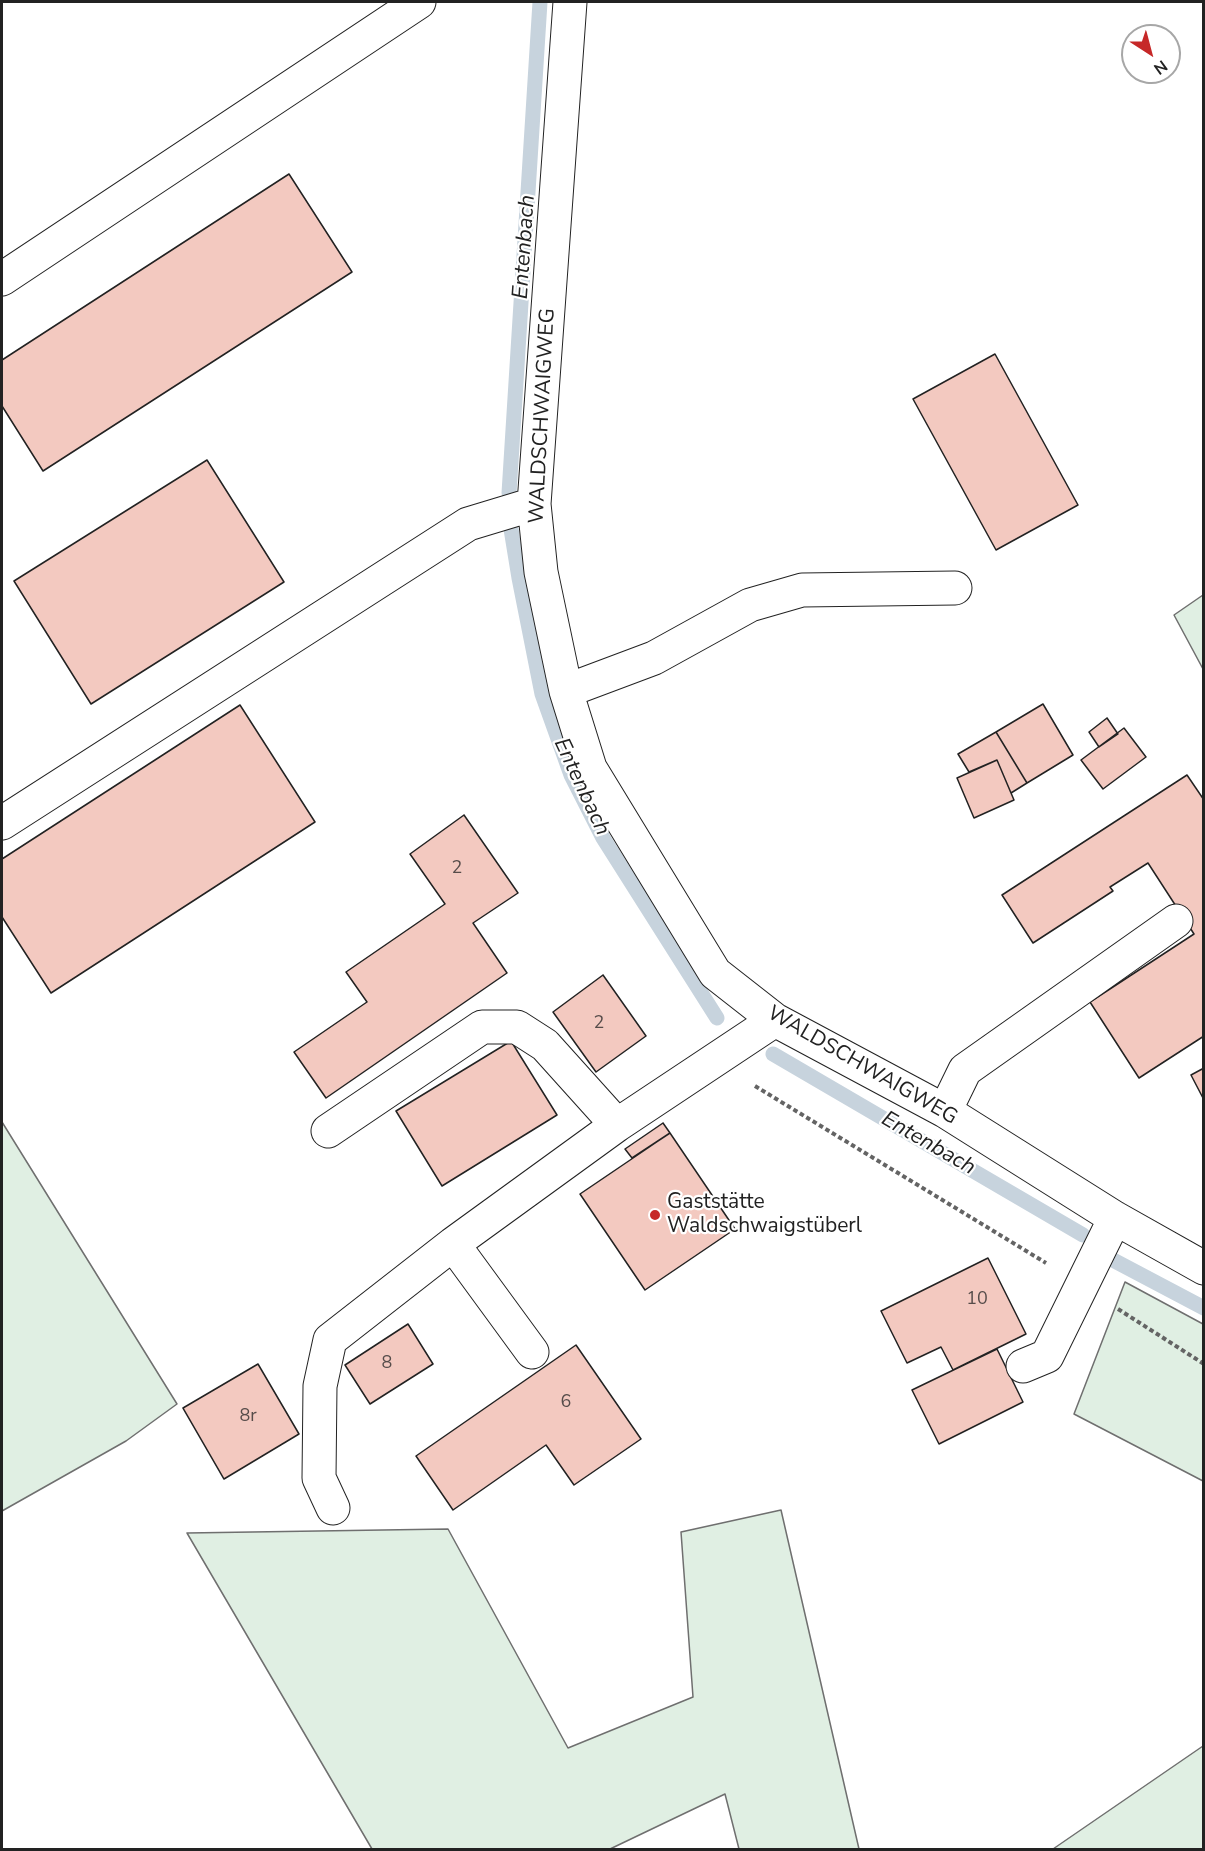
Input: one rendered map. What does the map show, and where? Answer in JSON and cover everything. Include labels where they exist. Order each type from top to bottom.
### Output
[{"type":"street","points":[[2,279],[419,2]]},
{"type":"street","name":"WALDSCHWAIGWEG","points":[[570,2],[534,504],[541,572],[566,691],[590,768],[715,973],[775,1020],[945,1111],[1115,1218],[1203,1268]]},
{"type":"street","points":[[2,823],[468,524],[534,504]]},
{"type":"street","points":[[566,691],[654,658],[750,605],[802,590],[955,588]]},
{"type":"street","points":[[945,1111],[965,1070],[1176,921]]},
{"type":"street","points":[[333,1508],[319,1478],[320,1386],[330,1340],[453,1244],[617,1125],[775,1020]]},
{"type":"street","points":[[328,1131],[482,1027],[517,1027],[545,1045],[617,1125]]},
{"type":"street","points":[[1023,1366],[1047,1356],[1115,1218]]},
{"type":"street","points":[[453,1244],[532,1352]]},
{"type":"path","points":[[714,1061],[1082,1285],[1203,1364]]},
{"type":"green space","points":[[1203,595],[1203,669],[1174,615]]},
{"type":"green space","points":[[2,1122],[177,1404],[126,1441],[2,1511]]},
{"type":"green space","points":[[1125,1282],[1203,1324],[1203,1481],[1074,1414]]},
{"type":"green space","points":[[781,1510],[859,1849],[739,1849],[725,1794],[610,1849],[372,1849],[187,1533],[448,1529],[568,1748],[693,1697],[681,1532]]},
{"type":"green space","points":[[1203,1746],[1203,1849],[1053,1849]]},
{"type":"building","points":[[289,174],[352,272],[43,471],[2,406],[2,360]]},
{"type":"building","points":[[995,354],[1078,505],[996,550],[913,399]]},
{"type":"building","points":[[207,460],[284,582],[91,704],[14,581]]},
{"type":"building","points":[[1043,704],[1073,755],[1027,783],[996,732]]},
{"type":"building","points":[[240,705],[315,822],[51,993],[2,917],[2,859]]},
{"type":"building","points":[[1107,718],[1118,734],[1099,747],[1089,732]]},
{"type":"building","points":[[1124,728],[1146,757],[1103,789],[1081,760]]},
{"type":"building","points":[[996,732],[1027,783],[1011,793],[997,760],[969,772],[958,754]]},
{"type":"building","points":[[997,760],[1014,800],[974,818],[957,778]]},
{"type":"building","points":[[1187,775],[1204,800],[1204,1036],[1139,1078],[1090,1002],[1194,934],[1148,863],[1110,887],[1113,891],[1033,943],[1002,895]]},
{"type":"building","points":[[464,815],[518,893],[473,923],[507,973],[326,1098],[294,1052],[367,1002],[346,972],[445,904],[410,854]]},
{"type":"building","points":[[603,975],[646,1036],[596,1072],[553,1012]]},
{"type":"building","points":[[511,1041],[557,1115],[442,1186],[396,1111]]},
{"type":"building","points":[[1204,1068],[1204,1100],[1191,1075]]},
{"type":"building","points":[[663,1123],[670,1133],[632,1158],[625,1149]]},
{"type":"building","points":[[670,1133],[735,1229],[645,1290],[580,1194]]},
{"type":"building","points":[[988,1258],[1026,1334],[953,1370],[941,1347],[907,1363],[881,1311]]},
{"type":"building","points":[[408,1324],[433,1364],[370,1404],[345,1365]]},
{"type":"building","points":[[576,1345],[641,1439],[574,1485],[546,1445],[453,1510],[416,1456]]},
{"type":"building","points":[[997,1349],[1023,1402],[939,1444],[912,1390]]},
{"type":"building","points":[[258,1364],[299,1434],[224,1479],[183,1408]]},
{"type":"waterway","name":"Entenbach","points":[[509,493],[540,2]]},
{"type":"waterway","name":"Entenbach","points":[[511,529],[542,694],[571,775],[603,838],[717,1018]]},
{"type":"waterway","name":"Entenbach","points":[[773,1054],[1083,1235]]},
{"type":"waterway","name":"Entenbach","points":[[1113,1260],[1204,1308]]},
{"type":"place","name":"Gaststätte Waldschwaigstüberl","points":[[655,1215]]}]
